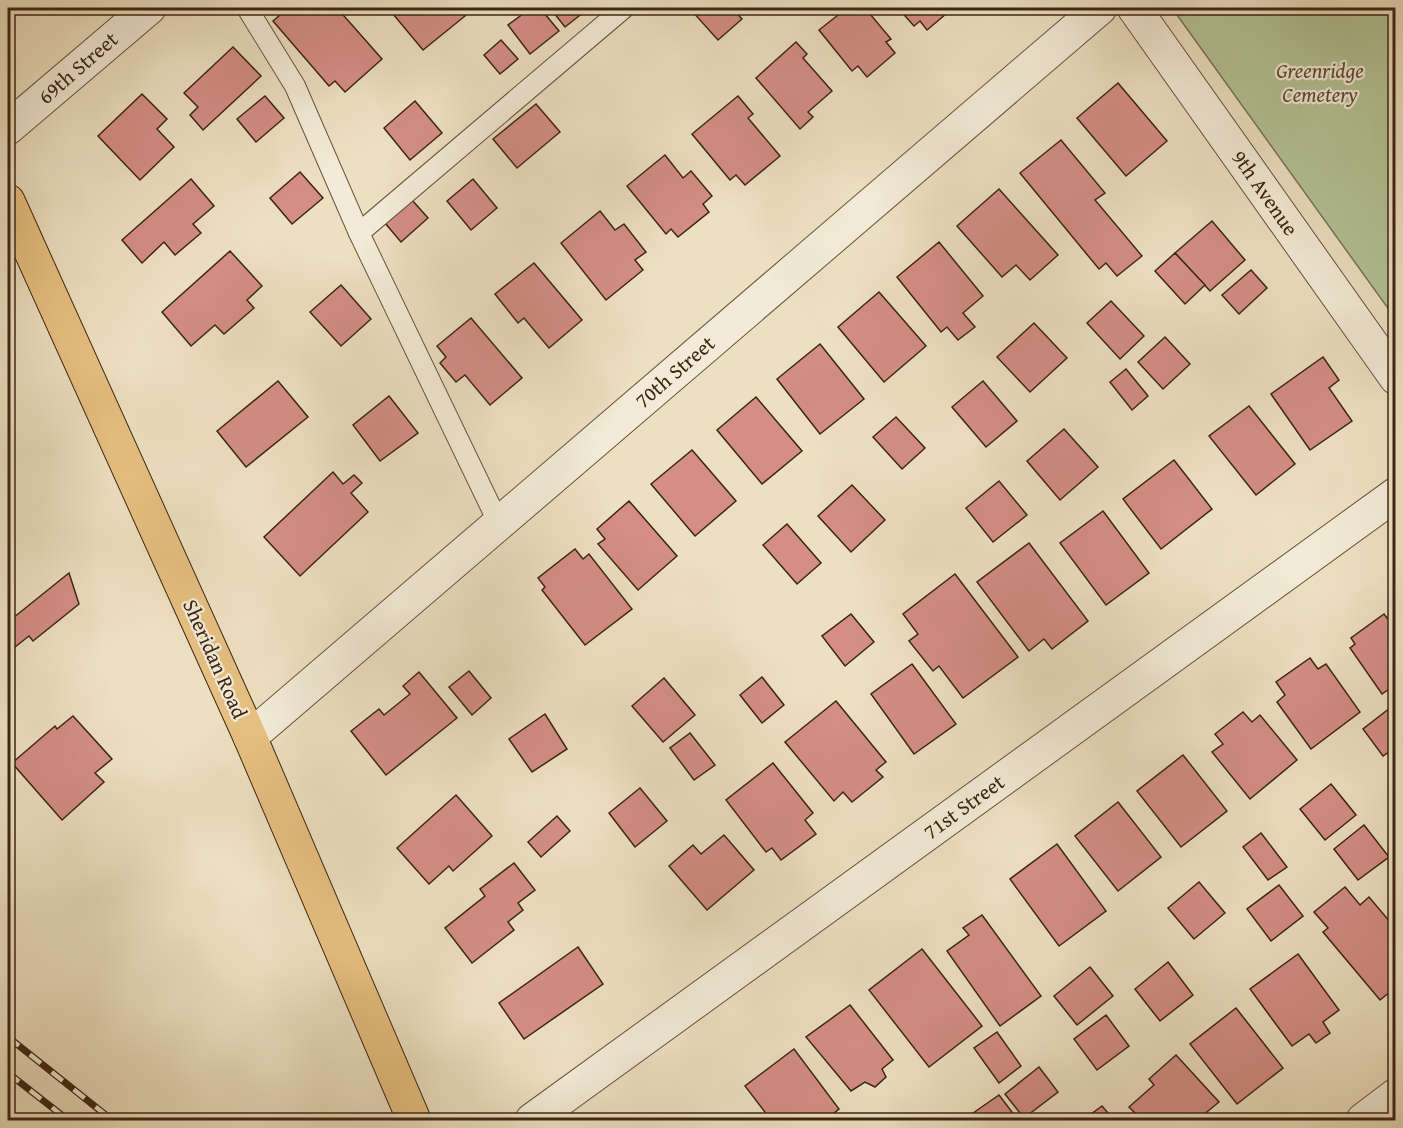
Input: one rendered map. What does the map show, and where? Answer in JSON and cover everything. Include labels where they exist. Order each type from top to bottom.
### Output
[{"type":"main road","name":"Sheridan Road","points":[[8,201],[250,737],[414,1120]]},
{"type":"street","name":"69th Street","points":[[8,128],[149,8]]},
{"type":"street","name":"70th Street","points":[[250,737],[1100,8]]},
{"type":"street","name":"9th Avenue","points":[[1134,8],[1395,378]]},
{"type":"street","name":"71st Street","points":[[532,1120],[1395,494]]},
{"type":"street","points":[[1363,1120],[1395,1095]]},
{"type":"lane","points":[[247,8],[295,86],[360,233],[499,524]]},
{"type":"lane","points":[[360,233],[624,8]]},
{"type":"green space","name":"Greenridge Cemetery","points":[[1172,8],[1395,8],[1395,318]]},
{"type":"building","points":[[288,8],[337,8],[382,59],[345,92],[335,81],[329,86],[273,21]]},
{"type":"building","points":[[388,8],[458,8],[465,16],[423,50]]},
{"type":"building","points":[[531,8],[540,8],[559,31],[530,54],[508,25]]},
{"type":"building","points":[[550,8],[589,8],[565,27]]},
{"type":"building","points":[[694,8],[732,8],[742,19],[718,40],[691,10]]},
{"type":"building","points":[[847,8],[865,8],[891,39],[886,42],[895,53],[867,77],[858,66],[852,71],[819,30]]},
{"type":"building","points":[[898,8],[953,8],[927,30],[920,21],[914,26]]},
{"type":"building","points":[[501,40],[518,59],[500,74],[484,55]]},
{"type":"building","points":[[796,42],[807,54],[803,58],[832,91],[808,112],[813,117],[800,129],[756,78]]},
{"type":"building","points":[[233,47],[261,76],[203,130],[190,115],[198,107],[184,93]]},
{"type":"building","points":[[1118,83],[1167,141],[1126,176],[1077,118]]},
{"type":"building","points":[[142,94],[167,119],[157,129],[174,147],[140,180],[98,136]]},
{"type":"building","points":[[265,96],[284,118],[256,142],[237,119]]},
{"type":"building","points":[[738,96],[753,114],[748,118],[780,156],[745,185],[736,175],[730,180],[692,134]]},
{"type":"building","points":[[415,101],[442,133],[410,160],[384,128]]},
{"type":"building","points":[[536,104],[560,132],[517,168],[493,139]]},
{"type":"building","points":[[1061,140],[1105,193],[1095,200],[1142,256],[1117,276],[1106,263],[1099,269],[1020,173]]},
{"type":"building","points":[[665,155],[683,178],[691,171],[712,196],[703,204],[709,212],[678,237],[671,229],[666,234],[627,186]]},
{"type":"building","points":[[300,172],[323,198],[292,224],[270,198]]},
{"type":"building","points":[[191,179],[214,206],[193,224],[201,233],[175,255],[164,242],[142,263],[122,240]]},
{"type":"building","points":[[473,179],[497,208],[471,230],[447,201]]},
{"type":"building","points":[[999,189],[1058,255],[1030,280],[1016,265],[1002,277],[957,226]]},
{"type":"building","points":[[412,200],[428,218],[401,242],[385,223]]},
{"type":"building","points":[[600,211],[615,230],[624,224],[646,252],[635,260],[643,270],[606,300],[561,243]]},
{"type":"building","points":[[1212,221],[1245,260],[1210,291],[1175,253]]},
{"type":"building","points":[[939,242],[983,296],[963,313],[975,327],[958,340],[947,327],[941,332],[897,277]]},
{"type":"building","points":[[230,251],[262,286],[247,300],[254,308],[224,334],[215,325],[191,346],[162,312]]},
{"type":"building","points":[[1175,253],[1205,285],[1185,304],[1155,271]]},
{"type":"building","points":[[534,263],[582,320],[549,348],[524,318],[518,323],[495,294]]},
{"type":"building","points":[[1251,270],[1267,288],[1239,314],[1222,295]]},
{"type":"building","points":[[341,285],[371,319],[341,346],[310,312]]},
{"type":"building","points":[[879,292],[926,346],[884,382],[838,327]]},
{"type":"building","points":[[1111,301],[1144,336],[1120,359],[1087,323]]},
{"type":"building","points":[[471,318],[522,378],[490,405],[465,375],[456,382],[440,363],[446,357],[437,346]]},
{"type":"building","points":[[1034,323],[1067,358],[1030,392],[997,357]]},
{"type":"building","points":[[1165,337],[1190,364],[1163,389],[1138,362]]},
{"type":"building","points":[[820,344],[864,399],[820,434],[777,379]]},
{"type":"building","points":[[1323,357],[1339,380],[1329,388],[1352,421],[1310,450],[1271,394]]},
{"type":"building","points":[[1126,369],[1148,396],[1132,410],[1110,382]]},
{"type":"building","points":[[278,381],[308,417],[246,467],[217,431]]},
{"type":"building","points":[[983,381],[1017,421],[986,447],[952,407]]},
{"type":"building","points":[[389,396],[418,433],[380,461],[353,425]]},
{"type":"building","points":[[756,397],[802,451],[762,484],[717,430]]},
{"type":"building","points":[[1249,406],[1295,464],[1256,495],[1209,436]]},
{"type":"building","points":[[896,417],[925,448],[902,469],[873,437]]},
{"type":"building","points":[[1064,429],[1098,467],[1060,500],[1027,461]]},
{"type":"building","points":[[692,450],[736,501],[695,536],[651,484]]},
{"type":"building","points":[[1174,460],[1212,509],[1161,549],[1123,499]]},
{"type":"building","points":[[333,472],[343,484],[354,475],[362,483],[351,493],[368,512],[300,576],[264,537]]},
{"type":"building","points":[[999,481],[1027,515],[993,542],[966,508]]},
{"type":"building","points":[[852,485],[885,520],[851,552],[818,516]]},
{"type":"building","points":[[629,501],[677,556],[638,590],[598,544],[605,539],[597,529]]},
{"type":"building","points":[[1103,511],[1149,573],[1106,605],[1060,543]]},
{"type":"building","points":[[787,524],[821,563],[797,584],[763,545]]},
{"type":"building","points":[[1029,543],[1088,621],[1052,649],[1044,639],[1029,651],[977,582]]},
{"type":"building","points":[[575,549],[583,559],[589,554],[632,609],[585,645],[542,590],[545,587],[538,578]]},
{"type":"building","points":[[69,573],[79,604],[33,641],[29,636],[15,647],[8,638],[8,622]]},
{"type":"building","points":[[955,574],[1018,657],[963,698],[939,666],[933,671],[909,641],[918,634],[903,614]]},
{"type":"building","points":[[851,614],[874,642],[845,666],[822,636]]},
{"type":"building","points":[[1384,614],[1396,630],[1396,684],[1382,694],[1350,648],[1355,644],[1351,638]]},
{"type":"building","points":[[1310,658],[1318,669],[1326,664],[1360,712],[1311,749],[1277,702],[1285,695],[1276,682]]},
{"type":"building","points":[[912,664],[956,724],[914,754],[871,694]]},
{"type":"building","points":[[469,671],[491,698],[472,715],[449,687]]},
{"type":"building","points":[[419,672],[457,718],[386,775],[351,731],[379,709],[384,715],[410,694],[403,686]]},
{"type":"building","points":[[762,677],[784,705],[762,723],[740,695]]},
{"type":"building","points":[[664,678],[695,715],[663,742],[632,706]]},
{"type":"building","points":[[836,701],[886,762],[876,770],[883,777],[852,802],[843,792],[834,801],[785,742]]},
{"type":"building","points":[[1390,708],[1396,715],[1396,747],[1383,756],[1363,729]]},
{"type":"building","points":[[1243,712],[1252,722],[1260,715],[1297,760],[1250,799],[1212,752],[1223,744],[1215,734]]},
{"type":"building","points":[[545,714],[567,749],[532,772],[509,739]]},
{"type":"building","points":[[73,716],[112,759],[95,773],[104,782],[62,820],[12,763],[55,726],[57,729]]},
{"type":"building","points":[[690,733],[715,765],[694,780],[670,748]]},
{"type":"building","points":[[1183,755],[1227,811],[1181,847],[1137,791]]},
{"type":"building","points":[[773,763],[813,813],[805,820],[816,834],[781,860],[772,848],[766,852],[726,800]]},
{"type":"building","points":[[1331,784],[1356,815],[1325,840],[1300,809]]},
{"type":"building","points":[[640,788],[667,821],[635,847],[609,813]]},
{"type":"building","points":[[456,795],[492,836],[453,871],[449,866],[429,884],[397,848]]},
{"type":"building","points":[[1118,802],[1161,857],[1118,891],[1075,836]]},
{"type":"building","points":[[557,816],[570,831],[541,857],[528,842]]},
{"type":"building","points":[[1364,825],[1389,857],[1358,880],[1334,849]]},
{"type":"building","points":[[1261,833],[1287,867],[1268,880],[1243,847]]},
{"type":"building","points":[[724,835],[754,870],[707,910],[669,866],[693,845],[701,854]]},
{"type":"building","points":[[1057,844],[1106,911],[1059,946],[1010,879]]},
{"type":"building","points":[[514,863],[535,890],[518,903],[523,910],[508,922],[514,930],[472,963],[445,928],[485,896],[480,889]]},
{"type":"building","points":[[1199,882],[1225,913],[1194,939],[1168,908]]},
{"type":"building","points":[[1279,885],[1303,916],[1271,941],[1247,909]]},
{"type":"building","points":[[1345,887],[1360,905],[1369,897],[1396,929],[1396,987],[1380,1000],[1323,932],[1328,928],[1314,912]]},
{"type":"building","points":[[982,915],[1041,996],[1000,1026],[947,951],[969,935],[963,928]]},
{"type":"building","points":[[578,947],[603,984],[524,1039],[499,1003]]},
{"type":"building","points":[[922,949],[982,1026],[929,1067],[869,990]]},
{"type":"building","points":[[1298,954],[1339,1010],[1323,1022],[1330,1033],[1316,1043],[1309,1034],[1292,1046],[1250,989]]},
{"type":"building","points":[[1168,962],[1193,995],[1160,1021],[1135,989]]},
{"type":"building","points":[[1090,967],[1113,996],[1077,1025],[1054,996]]},
{"type":"building","points":[[850,1005],[893,1060],[882,1069],[886,1077],[875,1087],[865,1082],[851,1091],[806,1037]]},
{"type":"building","points":[[1236,1008],[1283,1068],[1237,1104],[1190,1044]]},
{"type":"building","points":[[1106,1015],[1129,1046],[1097,1070],[1074,1039]]},
{"type":"building","points":[[997,1032],[1021,1066],[999,1083],[974,1048]]},
{"type":"building","points":[[794,1049],[839,1109],[825,1120],[771,1120],[745,1086]]},
{"type":"building","points":[[1176,1055],[1219,1102],[1197,1120],[1142,1120],[1129,1107],[1154,1085],[1149,1079]]},
{"type":"building","points":[[1039,1067],[1058,1092],[1024,1118],[1005,1094]]},
{"type":"building","points":[[999,1095],[1018,1120],[968,1120],[966,1118]]},
{"type":"building","points":[[1102,1106],[1114,1120],[1083,1120]]},
{"type":"railway","points":[[8,1037],[112,1120]]},
{"type":"railway","points":[[8,1073],[68,1120]]}]
